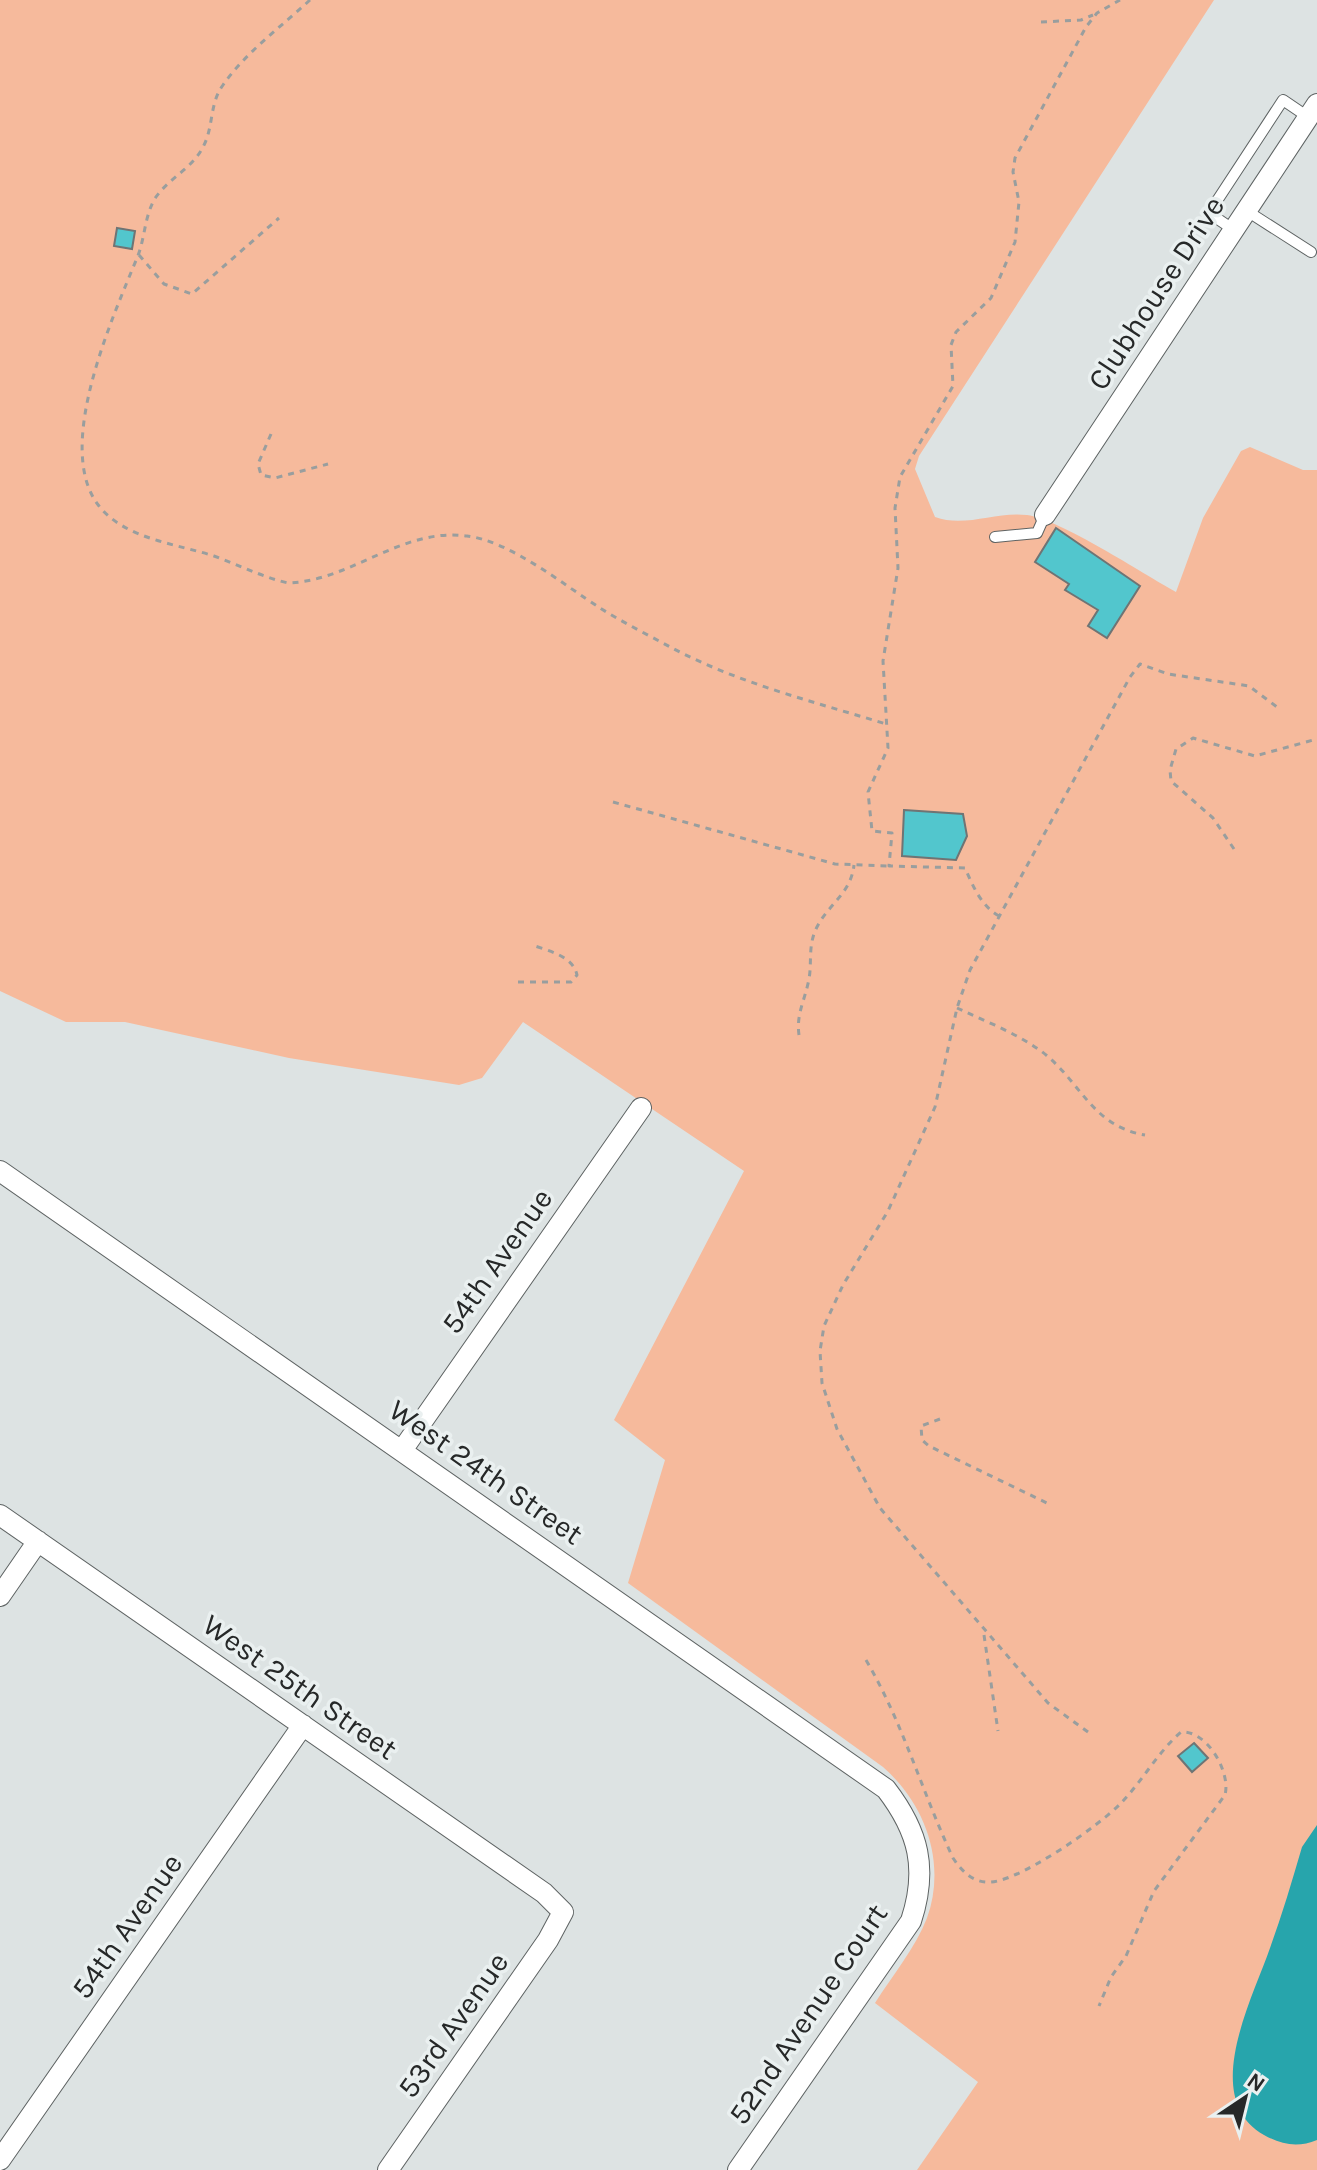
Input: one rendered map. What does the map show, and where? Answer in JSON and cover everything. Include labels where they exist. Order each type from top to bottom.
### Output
[{"type":"street","name":"Clubhouse Drive","points":[[1045,515],[1313,111]]},
{"type":"street","name":"54th Avenue","points":[[403,1449],[641,1108]]},
{"type":"street","name":"West 24th Street","points":[[0,1171],[403,1449],[886,1789],[905,1814],[918,1841]]},
{"type":"street","name":"West 25th Street","points":[[0,1515],[544,1893],[563,1912]]},
{"type":"street","points":[[0,1596],[38,1541]]},
{"type":"street","name":"54th Avenue","points":[[0,2160],[303,1725]]},
{"type":"street","name":"52nd Avenue Court","points":[[738,2170],[911,1921],[922,1872],[918,1841]]},
{"type":"street","name":"53rd Avenue","points":[[388,2170],[548,1940],[563,1912]]},
{"type":"lane","points":[[1234,230],[1209,213],[1283,100],[1313,111]]},
{"type":"lane","points":[[1247,211],[1311,252]]},
{"type":"lane","points":[[995,537],[1037,533],[1045,515]]},
{"type":"path","points":[[310,0],[239,66],[223,85],[215,97],[201,152],[155,199],[147,218],[139,255],[91,385],[83,456],[89,488],[99,507],[123,526],[288,583],[310,582],[427,536],[470,536],[492,543],[677,650],[752,683],[886,724]]},
{"type":"path","points":[[1041,22],[1081,20],[1120,0]]},
{"type":"path","points":[[889,866],[892,833],[872,831],[868,792],[888,748],[883,661],[898,568],[895,508],[900,477],[953,386],[951,345],[956,332],[995,290],[1015,242],[1019,202],[1013,172],[1015,158],[1097,13]]},
{"type":"path","points":[[139,255],[164,284],[192,294],[279,218]]},
{"type":"path","points":[[271,434],[258,464],[261,475],[275,478],[328,464]]},
{"type":"path","points":[[1088,1732],[1048,1703],[880,1508],[837,1429],[819,1366],[824,1326],[831,1307],[888,1211],[935,1107],[957,1008],[970,970],[1122,689],[1140,664],[1168,674],[1249,686],[1281,710]]},
{"type":"path","points":[[1234,849],[1213,818],[1171,781],[1170,770],[1176,749],[1193,738],[1255,756],[1317,739]]},
{"type":"path","points":[[613,802],[795,854],[854,865],[965,868],[975,891],[990,911],[999,916]]},
{"type":"path","points":[[799,1035],[797,1015],[808,982],[816,929],[848,888],[854,865]]},
{"type":"path","points":[[518,982],[571,982],[577,975],[573,965],[564,957],[532,945]]},
{"type":"path","points":[[957,1008],[1042,1052],[1064,1071],[1108,1122],[1125,1131],[1145,1135]]},
{"type":"path","points":[[940,1419],[921,1426],[922,1440],[929,1446],[1049,1504]]},
{"type":"path","points":[[983,1631],[998,1731]]},
{"type":"path","points":[[866,1660],[898,1717],[908,1754],[953,1858],[972,1878],[984,1882],[995,1882],[1030,1867],[1094,1827],[1121,1803],[1181,1732],[1196,1735],[1221,1764],[1227,1780],[1225,1795],[1154,1891],[1126,1956],[1111,1977],[1099,2006]]},
{"type":"shaded area","points":[[0,0],[1214,0],[919,456],[915,469],[935,517],[958,521],[1015,514],[1042,519],[1060,526],[1176,592],[1203,518],[1241,451],[1250,447],[1303,470],[1317,470],[1317,2170],[917,2170],[978,2082],[875,2003],[917,1940],[933,1897],[933,1855],[921,1816],[898,1782],[883,1767],[628,1583],[665,1460],[614,1420],[744,1171],[523,1022],[482,1078],[459,1085],[289,1058],[125,1022],[66,1022],[0,991]]},
{"type":"water","points":[[1317,1825],[1317,2140],[1290,2144],[1264,2135],[1245,2118],[1235,2097],[1233,2073],[1243,2019],[1279,1923],[1302,1847]]},
{"type":"building","points":[[117,228],[135,231],[132,249],[114,246]]},
{"type":"building","points":[[1056,528],[1140,586],[1107,638],[1088,626],[1098,610],[1065,590],[1069,584],[1035,562]]},
{"type":"building","points":[[904,810],[963,814],[967,836],[956,860],[902,856]]},
{"type":"building","points":[[1194,1743],[1208,1758],[1192,1772],[1178,1756]]}]
